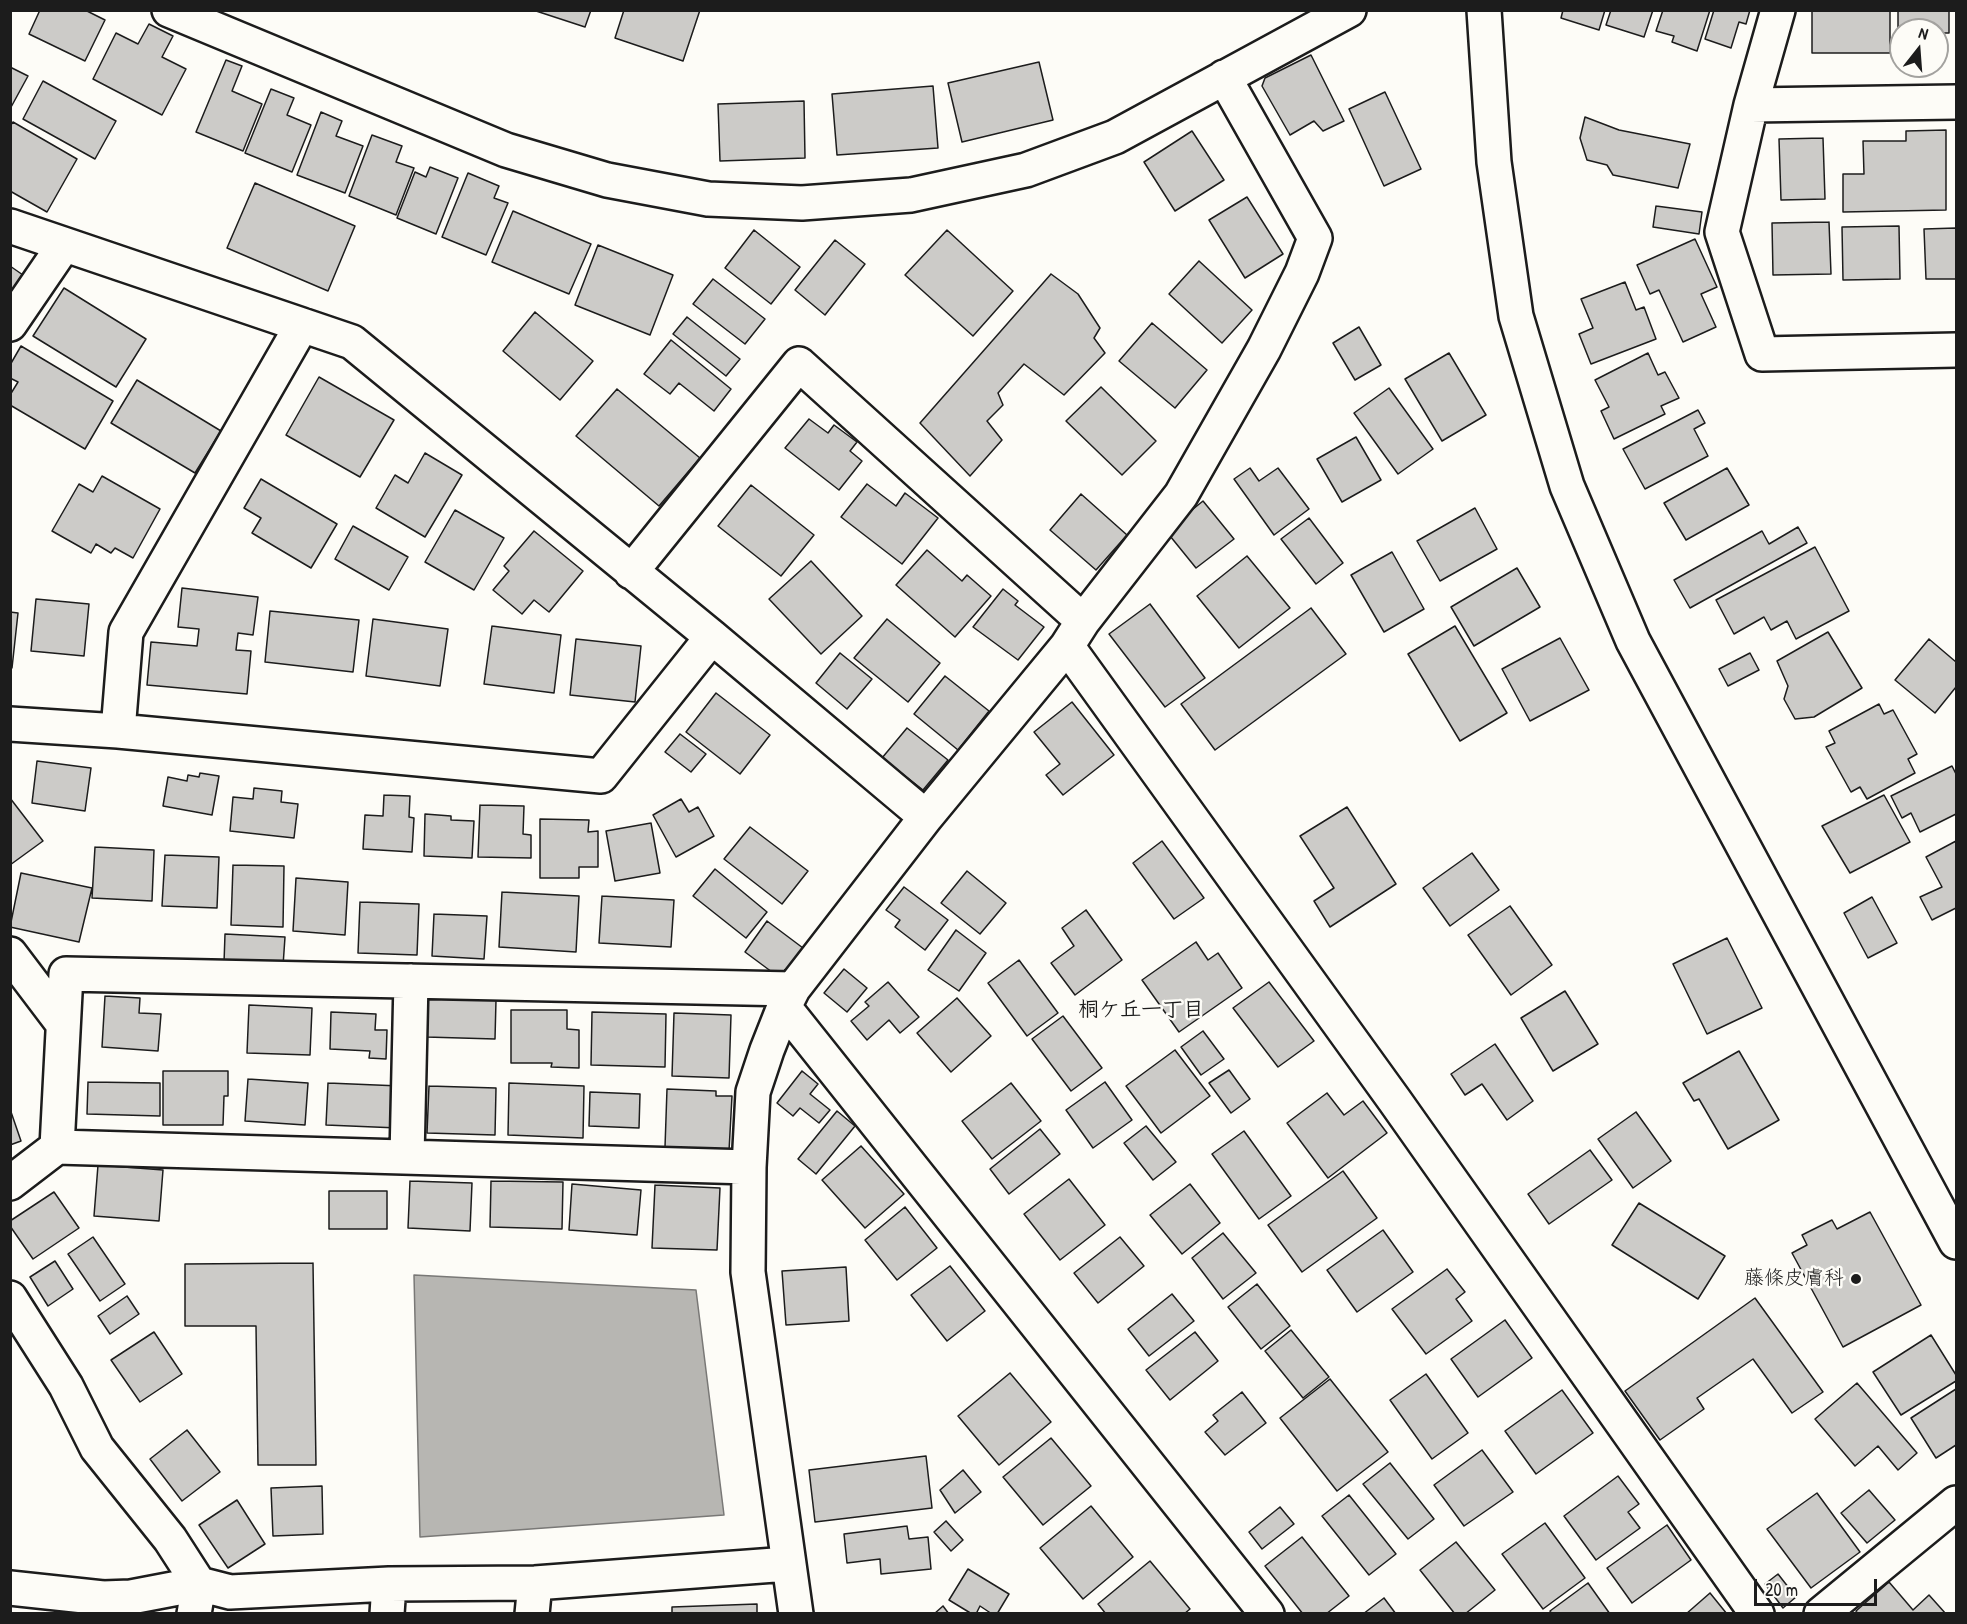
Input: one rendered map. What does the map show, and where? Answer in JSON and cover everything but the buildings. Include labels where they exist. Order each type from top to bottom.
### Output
[{"type":"street","points":[[169,10],[506,150],[607,180],[708,199],[802,203],[911,195],[1026,170],[1115,137],[1349,10]]},
{"type":"street","points":[[1484,10],[1494,162],[1516,316],[1567,486],[1633,641],[1956,1242]]},
{"type":"street","points":[[1778,10],[1751,105],[1722,232],[1762,354],[1956,350]]},
{"type":"street","points":[[796,1614],[748,1272],[749,1167],[753,1092],[766,1050],[789,998],[926,817],[1075,634],[1180,495],[1264,349],[1302,273],[1315,237],[1224,77]]},
{"type":"street","points":[[1751,105],[1956,102]]},
{"type":"street","points":[[10,226],[352,342],[926,817]]},
{"type":"street","points":[[10,324],[63,245]]},
{"type":"street","points":[[118,731],[126,632],[302,325]]},
{"type":"street","points":[[631,572],[799,364],[1075,634],[1395,1101],[1757,1614]]},
{"type":"street","points":[[10,724],[118,731],[601,776],[711,637]]},
{"type":"street","points":[[10,954],[63,1024]]},
{"type":"street","points":[[57,1147],[66,974],[411,981],[789,998],[1267,1614]]},
{"type":"street","points":[[407,1157],[411,981]]},
{"type":"street","points":[[10,1183],[57,1147],[749,1167]]},
{"type":"street","points":[[10,1298],[66,1386],[97,1448],[170,1539],[196,1599]]},
{"type":"street","points":[[1821,1614],[1956,1503]]},
{"type":"street","points":[[10,1588],[103,1598],[196,1599],[230,1592],[388,1599],[533,1598],[788,1564]]},
{"type":"shaded area","points":[[414,1275],[696,1290],[724,1515],[420,1537]]},
{"type":"place","name":"藤條皮膚科","points":[[1856,1279]]},
{"type":"district","name":"桐ケ丘一丁目","points":[[1141,1010]]}]
